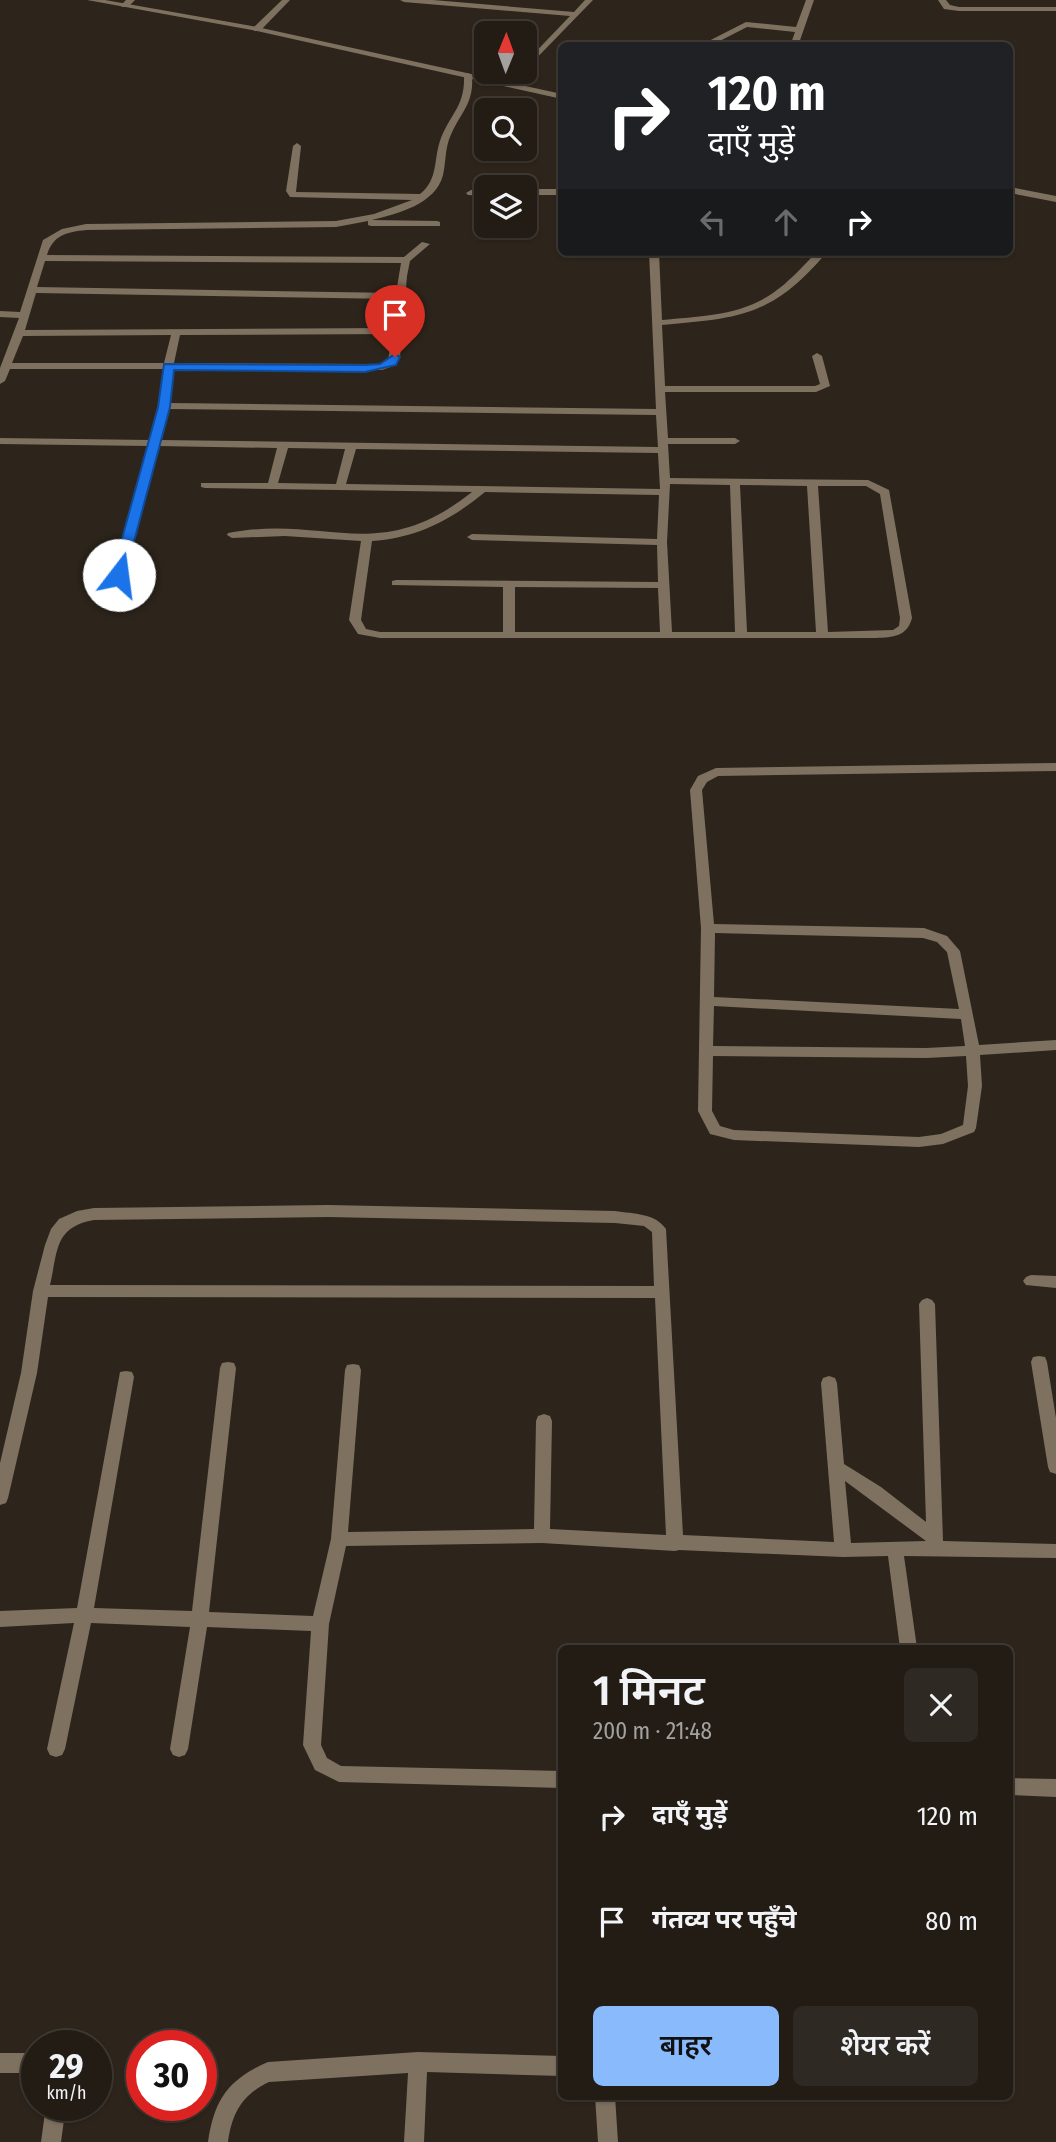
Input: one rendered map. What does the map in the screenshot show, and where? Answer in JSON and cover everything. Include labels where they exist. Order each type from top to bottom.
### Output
[{"type":"street","points":[[91,0],[128,3],[474,77]]},
{"type":"street","points":[[257,29],[286,0]]},
{"type":"street","points":[[404,0],[575,14]]},
{"type":"street","points":[[537,55],[589,0]]},
{"type":"street","points":[[795,42],[810,0]]},
{"type":"street","points":[[942,0],[947,7],[959,9],[1017,4],[1056,9]]},
{"type":"street","points":[[710,42],[743,24],[799,30]]},
{"type":"street","points":[[356,223],[422,197],[437,183],[444,140],[467,104],[470,93],[468,76]]},
{"type":"street","points":[[510,84],[558,96]]},
{"type":"street","points":[[297,146],[290,191],[293,195],[422,197]]},
{"type":"street","points":[[1013,191],[1056,199]]},
{"type":"street","points":[[537,192],[558,192]]},
{"type":"street","points":[[0,381],[19,333],[46,242],[54,236],[80,227],[437,224]]},
{"type":"street","points":[[42,258],[406,260],[425,244]]},
{"type":"street","points":[[654,256],[665,486],[662,542],[666,635]]},
{"type":"street","points":[[657,323],[719,316],[755,308],[775,297],[818,256]]},
{"type":"street","points":[[6,366],[382,367],[392,363],[395,357],[406,260]]},
{"type":"street","points":[[32,290],[400,296]]},
{"type":"street","points":[[0,314],[24,315]]},
{"type":"street","points":[[19,333],[396,331]]},
{"type":"street","points":[[119,575],[164,407],[168,366],[176,332]]},
{"type":"street","points":[[660,389],[816,389],[825,386],[826,381],[817,356]]},
{"type":"street","points":[[164,407],[661,412]]},
{"type":"street","points":[[0,441],[351,447],[663,446],[735,441]]},
{"type":"street","points":[[272,486],[284,446]]},
{"type":"street","points":[[340,488],[351,447]]},
{"type":"street","points":[[735,481],[741,635]]},
{"type":"street","points":[[205,485],[481,490],[665,486],[735,481],[868,482],[885,492],[906,618],[905,626],[896,633],[822,635],[380,635],[362,632],[355,620],[367,539]]},
{"type":"street","points":[[812,482],[822,635]]},
{"type":"street","points":[[232,535],[286,533],[343,540],[367,539],[411,531],[433,523],[481,490]]},
{"type":"street","points":[[472,537],[662,542]]},
{"type":"street","points":[[396,583],[663,585]]},
{"type":"street","points":[[509,584],[509,635]]},
{"type":"street","points":[[708,928],[924,933],[943,939],[953,951],[972,1049],[975,1110],[968,1128],[943,1139],[919,1142],[734,1135],[715,1129],[705,1111],[708,928],[696,790],[702,779],[716,772],[1056,768]]},
{"type":"street","points":[[706,1001],[966,1014]]},
{"type":"street","points":[[705,1051],[926,1053],[1056,1045]]},
{"type":"street","points":[[0,1498],[29,1373],[41,1291],[56,1234],[64,1223],[77,1217],[94,1214],[328,1211],[615,1217],[647,1221],[659,1229],[675,1544]]},
{"type":"street","points":[[1031,1281],[1056,1282]]},
{"type":"street","points":[[41,1291],[662,1292]]},
{"type":"street","points":[[927,1304],[934,1542]]},
{"type":"street","points":[[1039,1362],[1056,1467]]},
{"type":"street","points":[[179,1749],[199,1621],[228,1368]]},
{"type":"street","points":[[353,1370],[339,1539],[320,1624],[312,1745],[321,1765],[339,1774],[558,1780]]},
{"type":"street","points":[[56,1749],[84,1615],[126,1377]]},
{"type":"street","points":[[829,1383],[843,1549]]},
{"type":"street","points":[[542,1536],[544,1420]]},
{"type":"street","points":[[836,1468],[863,1480],[934,1542]]},
{"type":"street","points":[[339,1539],[542,1536],[675,1544],[843,1549],[895,1549],[934,1542],[1056,1551]]},
{"type":"street","points":[[895,1549],[908,1645]]},
{"type":"street","points":[[0,1619],[84,1615],[320,1624]]},
{"type":"street","points":[[1013,1787],[1056,1788]]},
{"type":"street","points":[[218,2142],[220,2127],[233,2095],[246,2082],[268,2072],[418,2062],[558,2066]]},
{"type":"street","points":[[414,2142],[418,2062]]},
{"type":"street","points":[[0,2063],[21,2063]]},
{"type":"street","points":[[605,2100],[608,2142]]},
{"type":"street","points":[[51,2142],[54,2121]]},
{"type":"route","points":[[119,575],[164,407],[168,366],[365,369],[382,367],[392,363],[395,357]]}]
